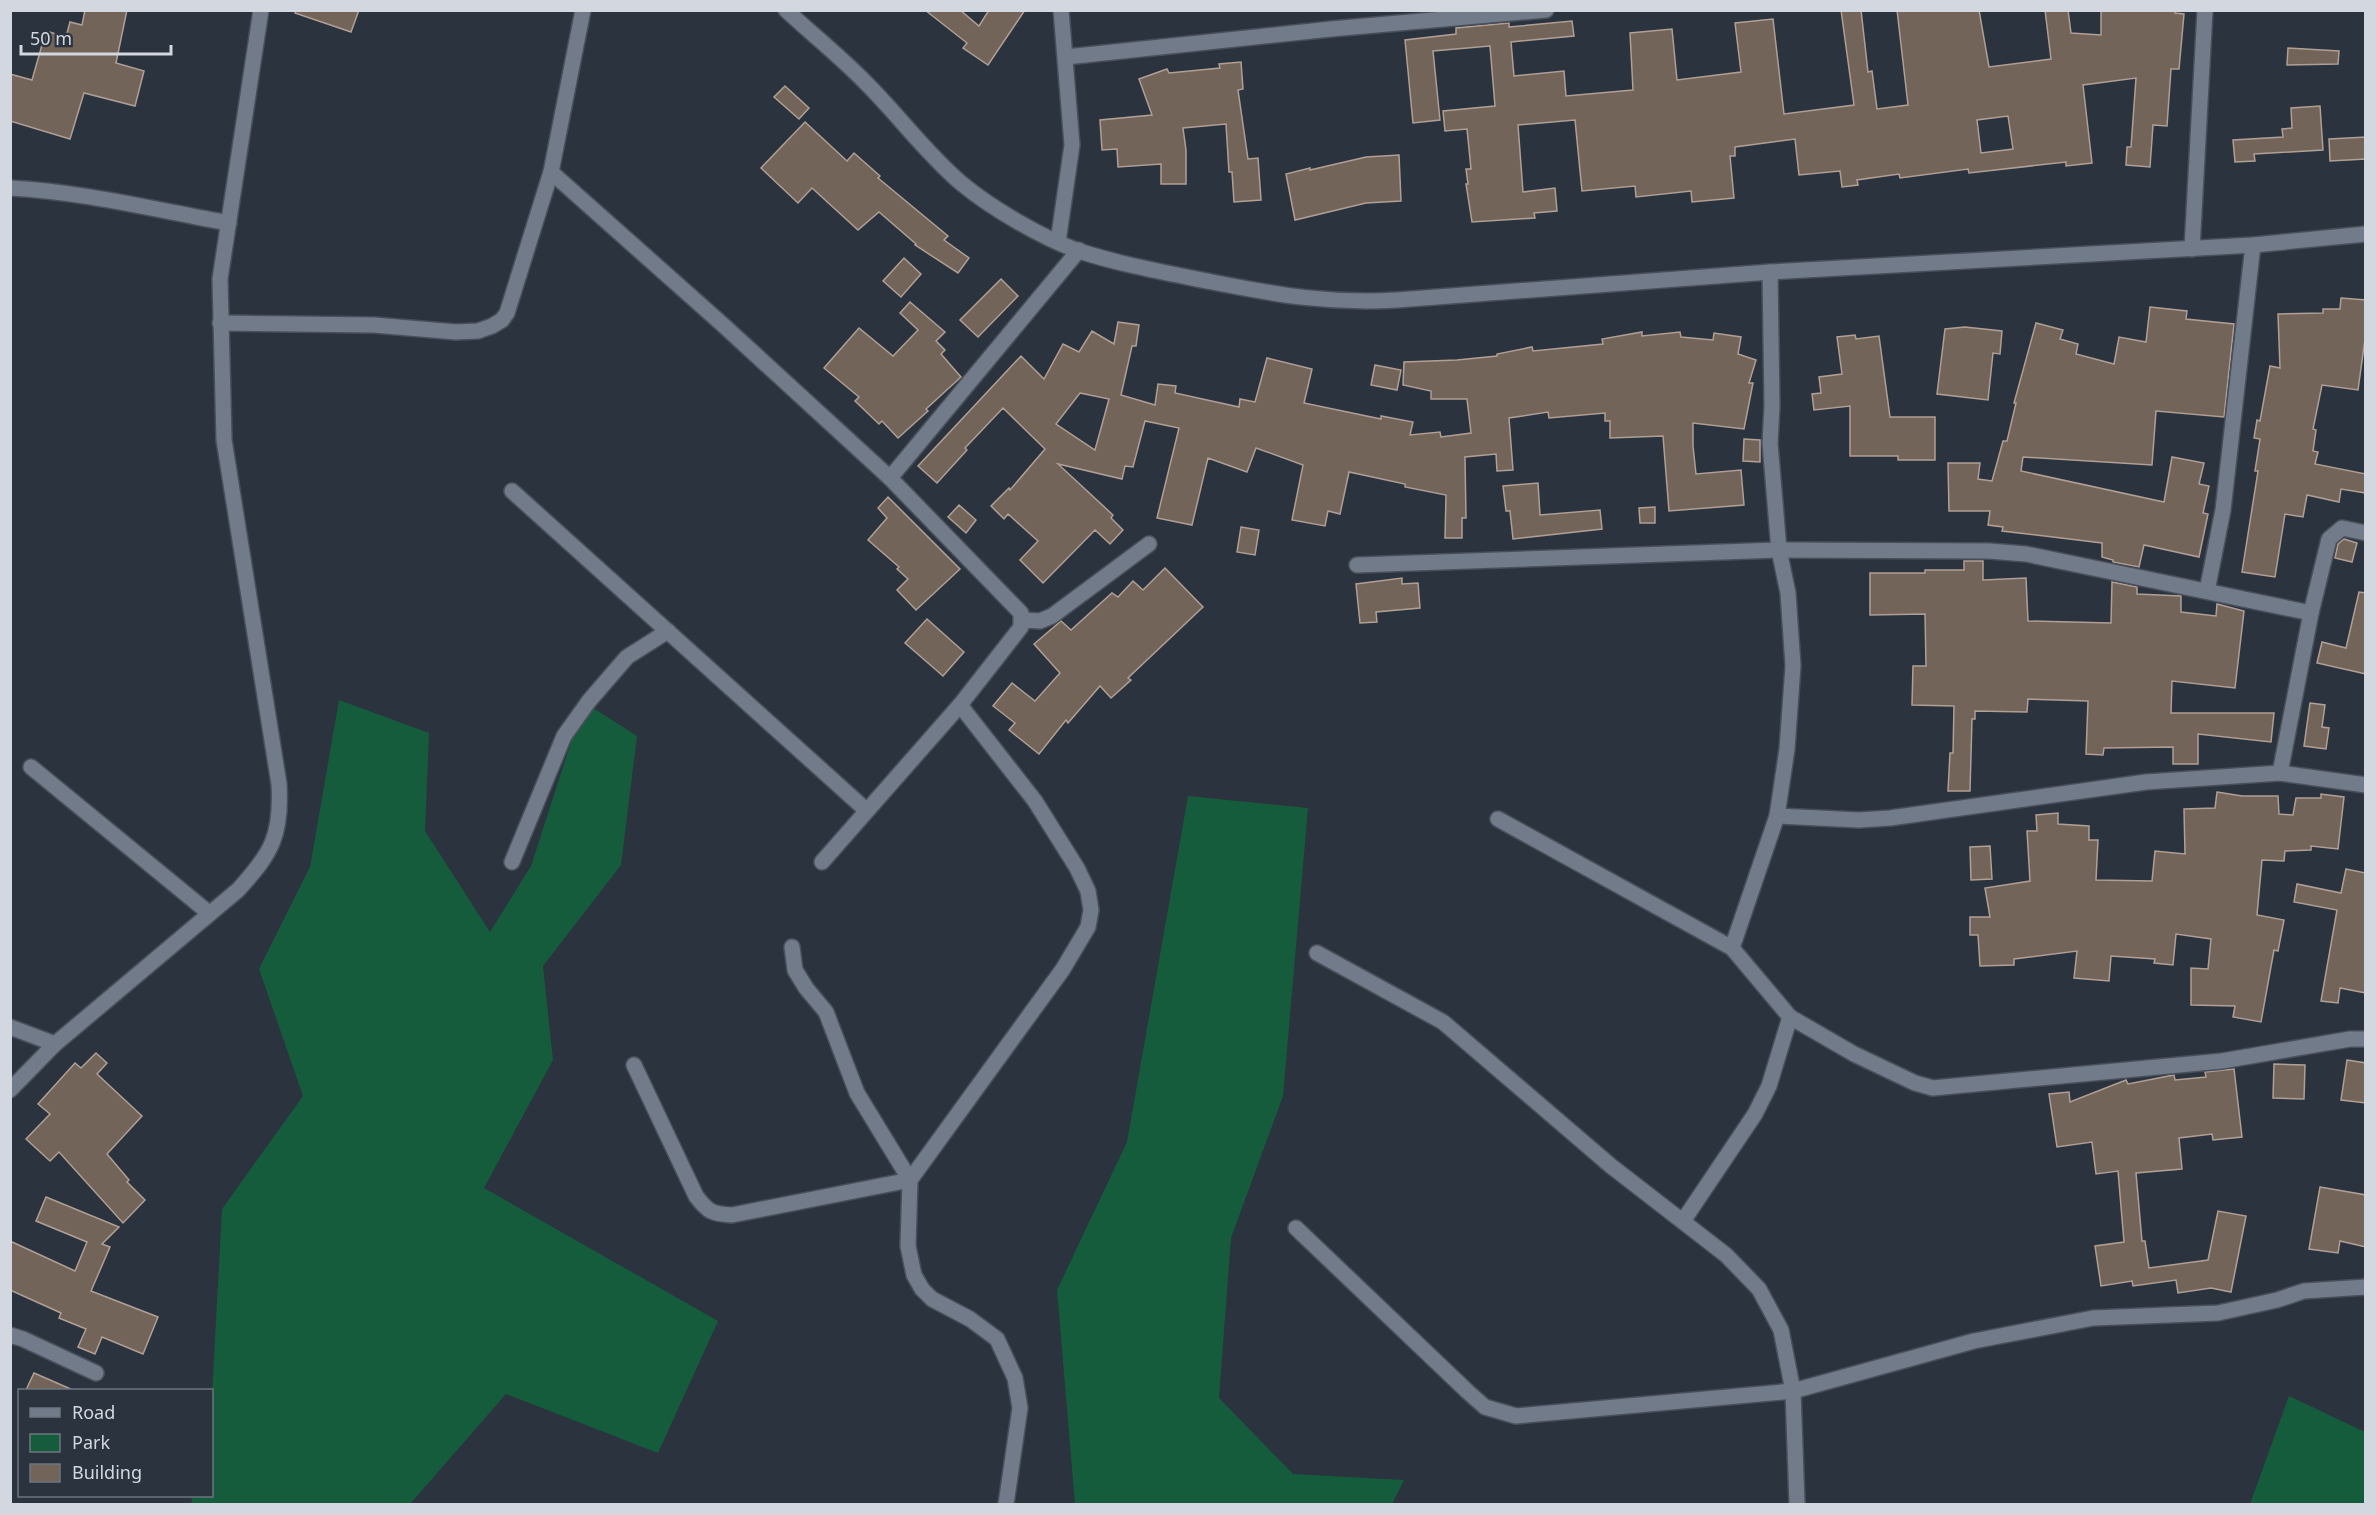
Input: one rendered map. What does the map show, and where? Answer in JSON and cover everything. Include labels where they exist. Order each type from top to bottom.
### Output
[{"type":"street","points":[[10,1090],[55,1044],[238,890],[258,868],[273,844],[280,808],[279,784],[224,440],[219,323],[220,279],[261,10]]},
{"type":"street","points":[[219,323],[374,325],[456,332],[478,331],[502,320],[507,313],[551,172],[583,10]]},
{"type":"street","points":[[786,10],[866,83],[961,183],[993,206],[1058,242],[1079,250],[1120,262],[1306,299],[1354,303],[1770,272],[2253,245],[2366,234]]},
{"type":"street","points":[[1058,242],[1072,145],[1061,10]]},
{"type":"street","points":[[1066,57],[1331,29],[1546,10]]},
{"type":"street","points":[[2192,249],[2205,10]]},
{"type":"street","points":[[551,172],[890,478],[1017,607],[1023,620],[1022,627],[960,705],[822,862]]},
{"type":"street","points":[[10,188],[51,190],[108,198],[229,223]]},
{"type":"street","points":[[2206,591],[2223,510],[2253,245]]},
{"type":"street","points":[[890,478],[1079,250]]},
{"type":"street","points":[[1732,948],[1777,816],[1787,749],[1793,666],[1788,593],[1779,550],[1770,443],[1772,406],[1770,272]]},
{"type":"street","points":[[512,491],[866,810]]},
{"type":"street","points":[[2280,773],[2328,539],[2342,528],[2366,533]]},
{"type":"street","points":[[1023,620],[1040,621],[1052,616],[1149,544]]},
{"type":"street","points":[[1358,564],[1779,550],[1989,551],[2026,554],[2311,613]]},
{"type":"street","points":[[512,862],[564,736],[589,701],[627,657],[668,631]]},
{"type":"street","points":[[634,1065],[696,1196],[706,1209],[716,1215],[732,1215],[910,1180],[1063,969],[1088,927],[1091,910],[1088,891],[1077,868],[1035,801],[960,705]]},
{"type":"street","points":[[31,767],[209,913]]},
{"type":"street","points":[[1777,816],[1858,820],[1890,818],[2146,782],[2280,773],[2366,785]]},
{"type":"street","points":[[1498,819],[1732,948],[1790,1017],[1854,1054],[1915,1083],[1933,1088],[2222,1061],[2350,1039],[2366,1039]]},
{"type":"street","points":[[792,947],[795,970],[806,988],[826,1012],[858,1093],[910,1180],[908,1246],[914,1275],[922,1289],[932,1299],[970,1319],[997,1339],[1015,1378],[1020,1407],[1006,1504]]},
{"type":"street","points":[[1317,953],[1443,1022],[1611,1166],[1726,1255],[1759,1289],[1781,1330],[1793,1391],[1797,1504]]},
{"type":"street","points":[[1683,1221],[1755,1114],[1769,1086],[1790,1017]]},
{"type":"street","points":[[10,1027],[55,1044]]},
{"type":"street","points":[[1296,1228],[1485,1407],[1516,1416],[1793,1391],[1974,1341],[2093,1318],[2218,1313],[2277,1300],[2304,1291],[2366,1287]]},
{"type":"street","points":[[10,1335],[24,1339],[96,1373]]},
{"type":"green space","points":[[339,700],[429,733],[425,831],[490,932],[531,866],[584,702],[637,736],[621,865],[543,966],[553,1060],[484,1188],[718,1321],[658,1453],[506,1394],[410,1504],[191,1504],[193,1497],[213,1497],[212,1389],[222,1209],[303,1096],[259,969],[310,867]]},
{"type":"green space","points":[[1188,796],[1308,808],[1283,1096],[1231,1238],[1219,1398],[1293,1474],[1404,1480],[1392,1504],[1075,1504],[1057,1290],[1127,1142]]},
{"type":"green space","points":[[2289,1396],[2365,1432],[2365,1504],[2250,1504]]},
{"type":"building","points":[[85,10],[127,10],[116,63],[144,71],[135,106],[84,93],[70,139],[10,121],[10,74],[32,80],[46,31],[66,37],[70,22],[82,25]]},
{"type":"building","points":[[296,10],[359,10],[351,32],[295,13]]},
{"type":"building","points":[[925,10],[960,10],[979,26],[989,10],[1025,10],[988,65],[963,48],[967,43]]},
{"type":"building","points":[[1841,10],[1861,10],[1868,72],[1872,71],[1877,109],[1908,105],[1897,10],[1979,10],[1989,67],[2051,59],[2045,10],[2068,10],[2071,33],[2101,35],[2101,10],[2175,10],[2175,13],[2184,14],[2179,69],[2171,69],[2167,126],[2153,125],[2150,167],[2126,165],[2127,147],[2131,147],[2136,78],[2083,85],[2092,163],[2066,166],[2066,162],[1969,173],[1968,169],[1900,178],[1899,174],[1857,180],[1858,185],[1842,187],[1840,171],[1799,175],[1795,139],[1735,147],[1735,156],[1730,156],[1734,198],[1692,202],[1691,191],[1636,197],[1635,186],[1582,191],[1575,120],[1518,125],[1523,192],[1555,188],[1557,211],[1534,213],[1535,218],[1472,222],[1466,184],[1468,184],[1466,169],[1471,169],[1467,129],[1445,131],[1443,111],[1495,106],[1490,46],[1433,51],[1440,120],[1413,123],[1405,40],[1456,34],[1456,28],[1509,23],[1509,27],[1572,21],[1574,36],[1511,42],[1514,76],[1564,71],[1566,96],[1633,90],[1630,33],[1672,29],[1677,80],[1741,72],[1735,23],[1773,19],[1784,114],[1854,105]],"holes":[[[2008,116],[2013,149],[1981,153],[1977,120]]]},
{"type":"building","points":[[2288,48],[2339,51],[2338,64],[2287,65]]},
{"type":"building","points":[[1241,62],[1243,89],[1238,90],[1248,159],[1258,158],[1261,200],[1234,202],[1232,172],[1229,172],[1226,124],[1183,128],[1186,150],[1186,184],[1161,184],[1161,164],[1118,167],[1117,149],[1102,150],[1100,120],[1152,115],[1139,79],[1167,69],[1169,73],[1220,68],[1219,64]]},
{"type":"building","points":[[785,86],[809,108],[799,119],[774,97]]},
{"type":"building","points":[[2320,106],[2323,150],[2254,154],[2255,161],[2235,162],[2233,140],[2283,137],[2282,129],[2292,128],[2291,108]]},
{"type":"building","points":[[805,122],[847,161],[854,153],[880,176],[878,178],[948,236],[944,240],[969,258],[958,273],[915,245],[879,212],[858,230],[812,188],[798,203],[761,168]]},
{"type":"building","points":[[2366,137],[2366,159],[2330,161],[2329,139]]},
{"type":"building","points":[[1399,155],[1401,201],[1366,203],[1295,220],[1286,174],[1366,157]]},
{"type":"building","points":[[904,258],[921,274],[901,297],[883,281]]},
{"type":"building","points":[[1001,279],[1018,296],[978,337],[960,320]]},
{"type":"building","points":[[2341,298],[2366,300],[2366,332],[2358,390],[2322,385],[2313,429],[2316,430],[2313,451],[2318,452],[2315,464],[2366,474],[2366,493],[2341,489],[2339,502],[2307,495],[2303,517],[2285,514],[2275,577],[2242,572],[2258,471],[2255,471],[2260,439],[2254,438],[2257,420],[2260,421],[2270,366],[2280,368],[2278,314],[2323,313],[2323,309],[2340,309]]},
{"type":"building","points":[[910,302],[945,332],[936,341],[945,350],[941,354],[961,377],[898,438],[882,421],[879,424],[855,401],[859,397],[824,368],[859,328],[893,356],[918,330],[900,313]]},
{"type":"building","points":[[2150,307],[2187,311],[2186,319],[2234,324],[2224,417],[2156,411],[2152,465],[2023,457],[2021,471],[2164,502],[2172,457],[2204,463],[2199,484],[2209,486],[2203,513],[2208,514],[2199,557],[2144,545],[2139,567],[2113,562],[2113,560],[2102,557],[2102,543],[2002,531],[2003,527],[1988,525],[1990,511],[1949,511],[1948,463],[1980,463],[1978,479],[1992,481],[2003,441],[2007,441],[2016,403],[2014,403],[2036,323],[2063,330],[2060,339],[2078,344],[2076,354],[2114,364],[2119,337],[2146,342]]},
{"type":"building","points":[[1118,322],[1139,325],[1136,346],[1132,346],[1121,395],[1155,405],[1158,384],[1176,386],[1175,393],[1239,407],[1240,399],[1255,402],[1267,358],[1312,369],[1304,403],[1381,419],[1381,416],[1413,422],[1410,435],[1440,432],[1441,437],[1471,433],[1467,399],[1431,399],[1431,391],[1403,385],[1404,362],[1497,356],[1497,354],[1532,347],[1533,351],[1603,344],[1602,339],[1642,332],[1642,336],[1680,332],[1681,337],[1713,340],[1714,333],[1741,337],[1738,354],[1756,360],[1749,383],[1753,383],[1744,429],[1693,423],[1693,446],[1696,474],[1741,470],[1744,505],[1669,511],[1663,436],[1610,438],[1610,421],[1605,421],[1605,413],[1549,418],[1548,412],[1509,418],[1513,470],[1497,471],[1496,454],[1465,457],[1466,518],[1462,518],[1462,538],[1445,538],[1446,495],[1349,472],[1340,514],[1328,511],[1325,526],[1292,520],[1303,465],[1256,448],[1247,472],[1208,458],[1192,525],[1157,518],[1179,428],[1145,421],[1133,467],[1125,466],[1122,479],[1058,464],[1113,515],[1111,518],[1123,530],[1110,544],[1095,530],[1043,583],[1020,560],[1038,541],[1008,514],[1004,519],[991,506],[1009,488],[1010,490],[1045,449],[1003,408],[965,448],[967,450],[937,483],[918,466],[1021,356],[1044,379],[1063,344],[1079,352],[1092,331],[1114,344]],"holes":[[[1080,393],[1109,399],[1095,450],[1056,424]]]},
{"type":"building","points":[[1965,327],[2002,331],[2000,354],[1993,353],[1988,400],[1937,394],[1945,329]]},
{"type":"building","points":[[1855,335],[1856,339],[1879,336],[1890,417],[1935,417],[1935,460],[1898,460],[1898,456],[1850,456],[1850,406],[1814,410],[1812,394],[1821,393],[1819,377],[1842,374],[1837,337]]},
{"type":"building","points":[[1375,365],[1401,370],[1397,390],[1371,385]]},
{"type":"building","points":[[1744,439],[1760,440],[1760,462],[1743,461]]},
{"type":"building","points":[[1538,483],[1540,515],[1600,510],[1602,529],[1513,539],[1510,511],[1506,511],[1503,486]]},
{"type":"building","points":[[888,497],[960,569],[916,610],[897,590],[908,579],[897,569],[899,567],[868,540],[887,518],[878,508]]},
{"type":"building","points":[[959,505],[976,520],[966,533],[948,517]]},
{"type":"building","points":[[1655,507],[1655,523],[1640,523],[1639,508]]},
{"type":"building","points":[[1241,527],[1259,530],[1255,555],[1237,552]]},
{"type":"building","points":[[2344,539],[2357,543],[2352,562],[2335,558],[2338,544]]},
{"type":"building","points":[[1964,561],[1983,561],[1983,580],[2026,578],[2028,621],[2111,623],[2112,582],[2137,587],[2137,594],[2181,596],[2181,612],[2216,616],[2217,604],[2244,611],[2235,688],[2172,681],[2171,713],[2274,713],[2271,742],[2198,734],[2198,764],[2173,764],[2173,747],[2104,748],[2103,755],[2086,754],[2088,701],[2028,699],[2027,712],[1975,711],[1975,719],[1972,719],[1970,791],[1948,791],[1950,753],[1953,753],[1954,706],[1912,705],[1913,666],[1926,666],[1925,614],[1870,615],[1870,573],[1964,570]]},
{"type":"building","points":[[1165,568],[1203,607],[1128,678],[1131,680],[1111,698],[1100,686],[1068,723],[1066,720],[1039,754],[1009,730],[1015,723],[993,706],[1012,683],[1035,701],[1060,673],[1034,644],[1061,621],[1071,630],[1112,593],[1118,597],[1133,581],[1143,590]]},
{"type":"building","points":[[1402,578],[1402,584],[1418,583],[1420,608],[1376,612],[1377,622],[1360,623],[1356,584]]},
{"type":"building","points":[[2359,592],[2366,593],[2366,674],[2317,663],[2322,642],[2346,648]]},
{"type":"building","points":[[927,619],[964,652],[943,676],[905,643]]},
{"type":"building","points":[[2310,703],[2325,705],[2322,727],[2329,728],[2326,749],[2304,746]]},
{"type":"building","points":[[2217,792],[2242,796],[2278,796],[2279,814],[2293,815],[2296,798],[2321,798],[2321,794],[2344,797],[2338,849],[2311,846],[2311,850],[2285,851],[2284,861],[2262,860],[2257,915],[2284,920],[2278,951],[2274,950],[2261,1022],[2233,1017],[2235,1006],[2191,1005],[2191,968],[2208,969],[2211,939],[2176,934],[2173,965],[2154,963],[2155,959],[2111,956],[2109,981],[2074,978],[2077,951],[2014,959],[2014,965],[1980,966],[1978,935],[1970,935],[1970,917],[1990,917],[1985,888],[2030,881],[2027,831],[2037,831],[2036,815],[2058,813],[2058,824],[2089,826],[2089,840],[2098,840],[2096,880],[2152,881],[2155,851],[2185,854],[2184,809],[2215,808]]},
{"type":"building","points":[[1990,846],[1992,879],[1971,880],[1970,847]]},
{"type":"building","points":[[2346,869],[2366,873],[2366,993],[2340,988],[2338,1003],[2321,1001],[2337,910],[2294,902],[2297,884],[2341,893]]},
{"type":"building","points":[[96,1053],[107,1063],[97,1074],[142,1116],[107,1154],[129,1180],[127,1182],[145,1200],[123,1223],[59,1152],[50,1161],[26,1139],[50,1114],[38,1104],[75,1063],[81,1068]]},
{"type":"building","points":[[2347,1060],[2366,1063],[2366,1103],[2341,1100]]},
{"type":"building","points":[[2274,1064],[2305,1065],[2304,1099],[2273,1098]]},
{"type":"building","points":[[2234,1069],[2242,1137],[2213,1140],[2212,1134],[2179,1138],[2182,1169],[2136,1173],[2142,1241],[2145,1241],[2149,1268],[2208,1260],[2218,1211],[2246,1216],[2231,1292],[2211,1288],[2178,1293],[2176,1280],[2133,1286],[2132,1281],[2101,1286],[2095,1246],[2124,1242],[2118,1171],[2096,1174],[2092,1142],[2057,1147],[2049,1094],[2069,1092],[2070,1102],[2126,1080],[2128,1084],[2174,1075],[2175,1080],[2206,1077],[2205,1072]]},
{"type":"building","points":[[2320,1187],[2366,1195],[2366,1247],[2340,1241],[2338,1253],[2309,1249]]},
{"type":"building","points":[[46,1197],[119,1227],[102,1244],[110,1247],[91,1291],[158,1317],[143,1354],[102,1337],[95,1354],[78,1347],[86,1329],[59,1318],[61,1313],[10,1290],[10,1241],[75,1271],[87,1242],[36,1221]]},
{"type":"building","points":[[34,1373],[71,1389],[26,1389]]}]
